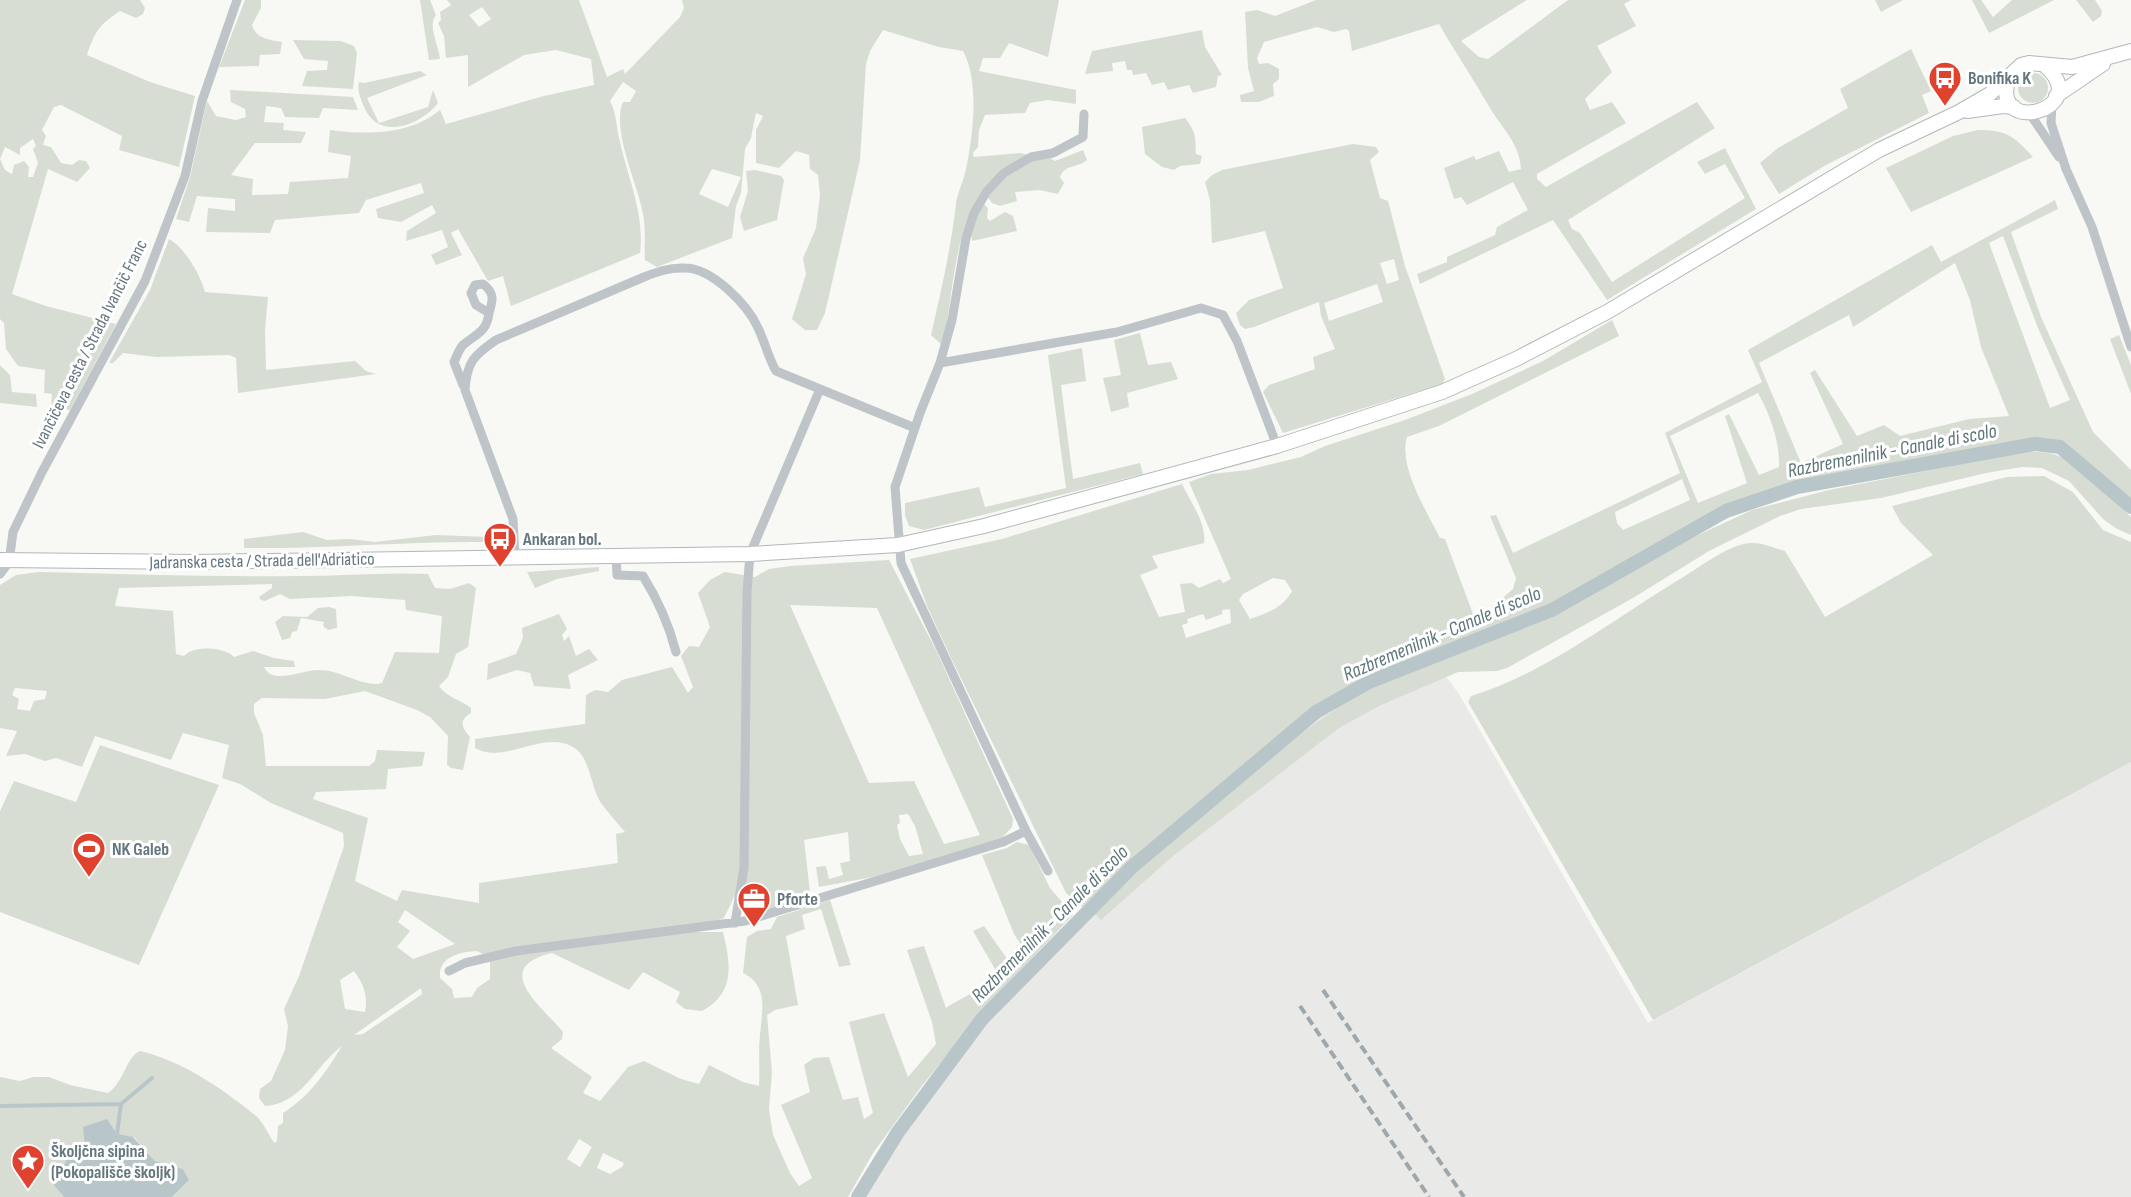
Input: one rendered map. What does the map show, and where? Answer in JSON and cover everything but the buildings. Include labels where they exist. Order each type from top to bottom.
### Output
[{"type":"main road","points":[[1959,112],[1990,94],[2014,70],[2029,63],[2072,67],[2131,51]]},
{"type":"main road","points":[[1959,112],[2002,106],[2014,107],[2030,114],[2046,110],[2078,79],[2115,57]]},
{"type":"main road","points":[[2045,66],[2056,79],[2054,100]]},
{"type":"main road","points":[[2009,77],[2007,93],[2014,107]]},
{"type":"main road","name":"Jadranska cesta / Strada dell'Adriatico","points":[[5,561],[750,555],[898,545],[995,523],[1277,446],[1442,392],[1516,359],[1607,312],[1879,150],[1959,112]]},
{"type":"street","name":"Ivančičeva cesta / Strada Ivančič Franc","points":[[5,561],[13,532],[145,281],[185,176],[202,100],[237,0]]},
{"type":"street","points":[[2054,100],[2051,123],[2066,170],[2092,227],[2131,347]]},
{"type":"street","points":[[1048,871],[1026,831],[901,563],[895,487],[940,363],[952,320],[966,238],[974,213],[987,191],[1004,173],[1031,157],[1053,153],[1083,137],[1084,114]]},
{"type":"street","points":[[2030,114],[2066,170]]},
{"type":"street","points":[[465,390],[466,369],[476,353],[496,340],[644,277],[669,269],[688,267],[710,277],[744,303],[759,329],[766,353],[776,371],[915,428]]},
{"type":"street","points":[[940,363],[1117,332],[1201,308],[1223,315],[1237,341],[1277,446]]},
{"type":"street","points":[[489,313],[488,324],[483,332],[461,347],[454,362],[513,519],[515,558]]},
{"type":"street","points":[[735,922],[744,868],[747,592],[750,555],[820,390]]},
{"type":"street","points":[[616,556],[616,575],[643,576],[670,630],[676,652]]},
{"type":"street","points":[[0,574],[5,561]]},
{"type":"street","points":[[449,971],[465,963],[516,951],[735,922],[910,872],[1003,842],[1026,831]]},
{"type":"shaded area","points":[[0,0],[140,0],[145,8],[143,14],[136,18],[120,11],[113,16],[99,29],[87,55],[150,82],[195,96],[179,167],[119,150],[122,136],[61,105],[54,107],[42,130],[46,136],[43,145],[51,147],[61,163],[72,165],[79,160],[86,161],[90,168],[77,182],[48,169],[12,294],[46,306],[116,324],[70,410],[51,408],[52,394],[44,393],[45,370],[18,366],[6,349],[4,323],[0,319]],"holes":[[[33,139],[36,146],[33,149],[38,163],[33,177],[28,177],[29,167],[24,161],[14,165],[12,174],[5,170],[0,159],[5,147],[20,155],[20,148]]]},
{"type":"shaded area","points":[[245,0],[261,0],[261,8],[252,25],[260,36],[282,42],[280,54],[260,55],[259,66],[219,67]]},
{"type":"shaded area","points":[[420,0],[430,0],[436,15],[433,30],[440,59],[429,60]]},
{"type":"shaded area","points":[[447,0],[579,0],[607,77],[623,69],[625,74],[680,17],[684,8],[682,0],[1059,0],[1048,57],[1009,43],[1000,58],[983,58],[979,71],[1076,90],[1076,104],[1048,100],[1030,103],[1025,113],[985,115],[979,130],[978,147],[973,153],[974,157],[1020,153],[1029,155],[1003,170],[985,190],[971,212],[956,264],[943,346],[931,335],[970,144],[973,111],[972,78],[963,51],[939,47],[883,30],[870,51],[866,64],[860,160],[825,313],[817,330],[805,330],[792,319],[806,274],[803,258],[816,228],[820,195],[818,175],[810,169],[809,155],[796,151],[779,168],[756,163],[756,130],[763,116],[756,113],[751,138],[745,149],[741,193],[736,206],[732,238],[657,267],[645,260],[643,214],[620,127],[623,102],[630,102],[636,91],[623,82],[610,101],[638,211],[640,253],[511,306],[503,276],[488,281],[458,229],[451,233],[462,255],[436,265],[431,255],[448,247],[442,230],[406,241],[407,231],[436,213],[432,205],[401,222],[378,218],[376,209],[424,193],[421,183],[366,200],[359,213],[275,220],[270,233],[206,232],[208,208],[235,211],[235,199],[197,196],[189,222],[176,219],[190,177],[207,101],[216,116],[236,120],[246,117],[245,109],[231,102],[230,90],[353,97],[358,110],[323,108],[319,118],[285,117],[281,108],[266,106],[264,122],[284,123],[283,130],[306,132],[301,143],[255,143],[231,175],[253,179],[252,195],[288,194],[290,182],[348,178],[351,156],[328,152],[330,130],[373,132],[402,129],[440,110],[446,124],[544,96],[594,85],[591,59],[556,50],[524,55],[468,87],[468,55],[446,58],[444,36],[438,23],[441,20],[440,12],[451,5]],"holes":[[[482,7],[491,19],[479,27],[469,15]],[[712,169],[741,177],[728,207],[699,194]]]},
{"type":"shaded area","points":[[1316,0],[1527,0],[1461,41],[1479,57],[1488,59],[1568,0],[1631,0],[1624,4],[1636,26],[1597,46],[1612,72],[1585,99],[1590,110],[1612,102],[1626,123],[1537,174],[1537,179],[1546,187],[1697,102],[1715,128],[1568,220],[1572,229],[1580,233],[1612,282],[1745,198],[1725,164],[1705,174],[1697,162],[1725,148],[1756,209],[1607,300],[1553,220],[1420,284],[1417,274],[1447,262],[1447,257],[1495,235],[1497,227],[1528,210],[1513,182],[1467,205],[1461,197],[1454,199],[1444,168],[1474,156],[1476,160],[1499,151],[1509,172],[1521,169],[1520,160],[1510,137],[1439,24],[1352,51],[1349,31],[1346,29],[1334,32],[1317,27],[1264,42],[1257,58],[1259,64],[1268,63],[1279,69],[1279,79],[1273,84],[1274,96],[1259,102],[1241,102],[1240,95],[1254,91],[1248,68],[1245,12],[1257,10],[1275,16]]},
{"type":"shaded area","points":[[1875,0],[1903,0],[1881,12]]},
{"type":"shaded area","points":[[1972,0],[1981,0],[1993,17],[2012,0],[2054,0],[1989,33]]},
{"type":"shaded area","points":[[2076,0],[2095,0],[2102,11],[2101,16],[2093,22]]},
{"type":"shaded area","points":[[1202,30],[1205,47],[1222,75],[1218,76],[1216,87],[1193,93],[1189,85],[1168,90],[1164,82],[1152,85],[1146,73],[1133,75],[1132,70],[1127,70],[1125,61],[1112,63],[1113,71],[1085,74],[1092,51]]},
{"type":"shaded area","points":[[293,40],[341,41],[354,46],[357,53],[353,89],[302,86],[307,71],[327,70],[328,61],[304,59]]},
{"type":"shaded area","points":[[1911,49],[1931,91],[1922,95],[1929,113],[1826,165],[1779,194],[1760,163],[1778,148],[1848,108],[1840,89]]},
{"type":"shaded area","points":[[420,71],[427,75],[367,98],[379,123],[428,107],[433,90],[438,103],[431,111],[422,118],[401,126],[380,125],[372,119],[361,99],[359,82],[364,83]]},
{"type":"shaded area","points":[[2033,73],[2044,77],[2048,88],[2044,99],[2033,103],[2022,99],[2018,88],[2022,77]]},
{"type":"shaded area","points":[[1185,118],[1195,135],[1196,154],[1202,156],[1200,164],[1180,166],[1174,170],[1162,167],[1145,154],[1142,127]]},
{"type":"shaded area","points":[[1978,130],[2003,133],[2015,139],[2033,157],[1911,212],[1886,168],[1953,136]]},
{"type":"shaded area","points":[[1353,144],[1376,147],[1379,152],[1370,160],[1380,198],[1388,201],[1405,266],[1445,379],[1442,384],[1283,433],[1263,392],[1269,385],[1315,369],[1313,357],[1335,349],[1321,316],[1319,302],[1254,327],[1245,329],[1240,325],[1236,313],[1249,300],[1283,288],[1265,231],[1212,243],[1210,200],[1205,182],[1222,170]],"holes":[[[1394,259],[1399,280],[1387,284],[1380,263]],[[1377,284],[1383,302],[1329,321],[1324,303]]]},
{"type":"shaded area","points":[[1083,150],[1087,160],[1062,173],[1060,177],[1064,183],[1058,194],[1040,190],[1015,192],[1017,201],[1000,206],[992,203],[987,196],[1007,176],[1029,162],[1047,156],[1055,161]]},
{"type":"shaded area","points":[[755,170],[781,176],[784,180],[777,220],[744,231],[740,217],[748,191],[746,171]]},
{"type":"shaded area","points":[[2055,200],[2058,209],[2011,232],[2041,317],[2093,432],[2131,470],[2131,503],[2074,452],[2052,442],[2039,440],[2000,443],[1948,455],[1831,476],[1744,499],[1717,510],[1548,608],[1366,678],[1318,706],[1175,823],[1082,907],[1066,893],[952,660],[927,606],[910,559],[1002,539],[1182,484],[1203,528],[1204,543],[1152,556],[1158,568],[1140,575],[1159,617],[1185,612],[1180,584],[1192,583],[1199,588],[1220,579],[1223,583],[1231,579],[1189,482],[1211,474],[1248,470],[1301,457],[1325,446],[1405,420],[1472,394],[1543,361],[1612,320],[1619,336],[1439,426],[1407,437],[1405,449],[1415,489],[1440,538],[1445,539],[1473,614],[1488,611],[1513,589],[1516,578],[1490,516],[1496,515],[1513,553],[1680,473],[1665,433],[1762,382],[1748,350],[1932,245],[1941,262]],"holes":[[[2003,236],[2038,328],[2070,400],[2050,408],[1989,243]],[[1955,263],[1970,300],[1981,347],[2009,416],[1969,419],[1900,436],[1884,425],[1857,436],[1815,370],[1810,373],[1843,444],[1801,463],[1759,363],[1849,315],[1853,327]],[[1758,393],[1773,428],[1778,448],[1779,467],[1759,475],[1729,414],[1725,416],[1747,483],[1698,503],[1670,436]],[[1682,479],[1690,500],[1623,530],[1617,523],[1615,512]],[[1273,578],[1285,580],[1292,591],[1279,606],[1250,619],[1239,600],[1243,594]],[[1230,609],[1231,623],[1186,638],[1182,625],[1188,623],[1187,619],[1203,614],[1206,620],[1222,614],[1222,610]]]},
{"type":"shaded area","points":[[983,203],[988,208],[987,218],[990,221],[1005,212],[1013,216],[1017,231],[972,241],[971,230]]},
{"type":"shaded area","points":[[169,239],[191,262],[200,277],[205,292],[268,297],[265,330],[266,370],[355,361],[366,371],[376,374],[238,393],[236,358],[229,355],[156,357],[123,353],[113,363],[109,363],[150,290]]},
{"type":"shaded area","points":[[1140,333],[1148,365],[1171,362],[1178,379],[1127,393],[1129,407],[1111,412],[1103,378],[1121,375],[1114,340]]},
{"type":"shaded area","points":[[2119,335],[2131,365],[2131,394],[2110,339]]},
{"type":"shaded area","points":[[1082,348],[1086,381],[1061,385],[1073,479],[1140,463],[1143,474],[924,530],[909,526],[905,516],[905,503],[979,487],[985,507],[1066,488],[1048,355]]},
{"type":"shaded area","points":[[0,365],[10,375],[12,392],[36,394],[37,407],[0,403]]},
{"type":"shaded area","points":[[2022,452],[2053,454],[2073,463],[2131,517],[2131,535],[2103,519],[2069,481],[2042,468],[2022,467],[1986,473],[1881,498],[1801,509],[1780,516],[1709,551],[1633,598],[1507,668],[1497,671],[1458,672],[1379,706],[1339,728],[1173,856],[1101,920],[1094,913],[1137,870],[1304,731],[1361,692],[1555,616],[1681,543],[1752,510],[1829,490]]},
{"type":"shaded area","points":[[2044,476],[2073,492],[2103,530],[2131,542],[2131,762],[1653,1020],[1468,702],[1471,696],[1528,673],[1716,556],[1733,547],[1750,543],[1759,543],[1785,551],[1825,617],[1933,555],[1901,523],[1892,506],[2007,477]]},
{"type":"shaded area","points":[[303,532],[327,540],[350,539],[375,542],[436,535],[488,537],[488,542],[244,548],[244,539]]},
{"type":"shaded area","points":[[889,560],[936,650],[1013,819],[1012,827],[1002,838],[873,877],[819,887],[816,867],[826,866],[829,879],[843,875],[840,863],[850,861],[848,832],[804,840],[810,892],[807,897],[756,913],[745,913],[741,909],[742,898],[734,897],[724,918],[679,932],[723,932],[728,956],[728,977],[720,996],[702,1011],[685,1009],[676,1002],[680,992],[643,972],[629,990],[552,953],[533,960],[524,968],[523,979],[535,1001],[563,1032],[562,1039],[551,1048],[592,1077],[583,1093],[600,1101],[628,1067],[644,1061],[681,1079],[699,1084],[709,1065],[743,1082],[759,1086],[762,1000],[757,985],[743,973],[747,937],[757,931],[771,929],[777,917],[830,900],[851,965],[839,967],[821,909],[802,915],[805,929],[786,936],[798,1005],[775,1010],[767,1015],[772,1072],[769,1109],[773,1135],[790,1173],[799,1186],[812,1178],[781,1105],[810,1092],[804,1065],[814,1058],[829,1057],[843,1100],[858,1097],[864,1119],[873,1113],[849,1022],[884,1013],[908,1077],[936,1044],[932,1022],[907,950],[924,946],[946,1008],[988,982],[995,969],[973,931],[984,926],[1008,960],[1024,949],[1014,934],[982,855],[1007,848],[1017,842],[1029,845],[1050,888],[1073,915],[990,1002],[921,1087],[873,1153],[848,1197],[172,1197],[189,1180],[183,1169],[155,1161],[134,1137],[85,1149],[55,1185],[64,1197],[0,1197],[0,1077],[20,1081],[33,1077],[49,1077],[70,1085],[108,1093],[114,1088],[131,1059],[140,1051],[171,1061],[229,1095],[256,1116],[274,1143],[277,1141],[278,1126],[283,1123],[283,1113],[309,1092],[342,1046],[299,1091],[289,1098],[278,1104],[265,1106],[259,1098],[260,1089],[271,1081],[285,1050],[288,1026],[284,1009],[299,976],[344,846],[343,833],[271,803],[240,784],[222,778],[229,745],[183,733],[171,760],[95,736],[82,767],[56,758],[45,761],[25,754],[6,756],[17,731],[0,728],[0,585],[16,575],[38,572],[234,576],[428,574],[435,588],[450,589],[469,583],[476,588],[468,647],[456,654],[448,677],[439,686],[446,693],[471,708],[471,713],[463,721],[470,737],[463,770],[447,765],[448,736],[430,717],[365,691],[325,699],[262,698],[254,704],[254,713],[263,735],[266,766],[369,766],[375,761],[377,750],[425,752],[422,766],[388,769],[386,789],[316,792],[313,799],[368,818],[355,881],[397,901],[402,890],[479,903],[479,883],[618,863],[616,834],[625,832],[601,803],[583,756],[578,750],[559,742],[547,742],[498,753],[486,752],[475,748],[475,739],[585,724],[586,695],[595,690],[608,692],[622,680],[672,667],[688,693],[693,687],[681,656],[689,646],[699,647],[710,627],[698,593],[710,580],[725,572],[755,577],[769,569]],"holes":[[[272,584],[272,588],[259,597],[261,600],[265,601],[280,594],[290,599],[351,596],[405,600],[406,610],[442,616],[439,653],[395,652],[382,683],[375,684],[320,670],[274,675],[268,673],[264,667],[295,667],[294,661],[274,658],[253,651],[234,657],[217,649],[195,650],[184,656],[176,654],[173,611],[115,606],[119,588]],[[790,605],[877,608],[980,835],[944,844],[914,781],[869,783]],[[15,688],[47,691],[45,699],[34,701],[30,711],[17,709],[19,699],[12,695]],[[908,814],[915,826],[923,854],[909,856],[900,839],[897,825],[900,823],[899,815]],[[405,910],[455,944],[413,959],[397,947],[410,931],[398,922]],[[477,951],[490,958],[490,979],[477,988],[472,997],[454,998],[452,989],[440,978],[440,971],[446,960],[463,953]],[[354,971],[364,991],[365,1012],[345,1009],[340,980]],[[421,988],[422,994],[363,1034],[354,1035]],[[579,1139],[592,1147],[580,1167],[567,1159]],[[603,1153],[624,1163],[622,1167],[610,1174],[597,1168]]]},
{"type":"shaded area","points":[[599,567],[599,571],[557,579],[535,588],[527,572]]},
{"type":"shaded area","points":[[318,608],[336,609],[337,628],[328,630],[323,626],[324,622],[301,618],[297,631],[292,632],[290,638],[282,640],[275,622],[283,616],[307,617]]},
{"type":"shaded area","points":[[559,614],[567,629],[562,635],[564,641],[569,636],[576,656],[589,649],[598,660],[568,675],[571,689],[534,686],[530,673],[517,670],[487,680],[488,664],[516,654],[523,638],[522,628]]},
{"type":"shaded area","points":[[1432,657],[1459,694],[1648,1023],[2131,762],[2131,1197],[858,1197],[898,1132],[982,1019],[1132,867],[1316,712],[1369,682]]},
{"type":"shaded area","name":"NK Galeb","points":[[100,745],[219,785],[139,965],[0,912],[0,811],[14,781],[76,802]]},
{"type":"shaded area","points":[[107,1119],[117,1134],[133,1137],[155,1161],[183,1169],[189,1180],[172,1197],[64,1197],[54,1185],[69,1155],[85,1148],[83,1127]]},
{"type":"waterway","name":"Razbremenilnik - Canale di scolo","points":[[858,1197],[898,1132],[982,1019],[1132,867],[1316,712],[1369,682],[1552,610],[1726,511],[1797,487],[2035,444],[2060,447],[2131,507]]},
{"type":"waterway","points":[[0,1106],[121,1104],[152,1078]]},
{"type":"waterway","points":[[117,1134],[121,1104]]},
{"type":"railway","points":[[1323,990],[1464,1197]]},
{"type":"railway","points":[[1300,1006],[1429,1197]]},
{"type":"place","name":"Bonifika K","points":[[1945,107]]},
{"type":"place","name":"Ankaran bol.","points":[[500,568]]},
{"type":"place","name":"NK Galeb","points":[[89,878]]},
{"type":"place","name":"Pforte","points":[[754,928]]},
{"type":"place","name":"Školjčna sipina (Pokopališče školjk)","points":[[28,1190]]}]
